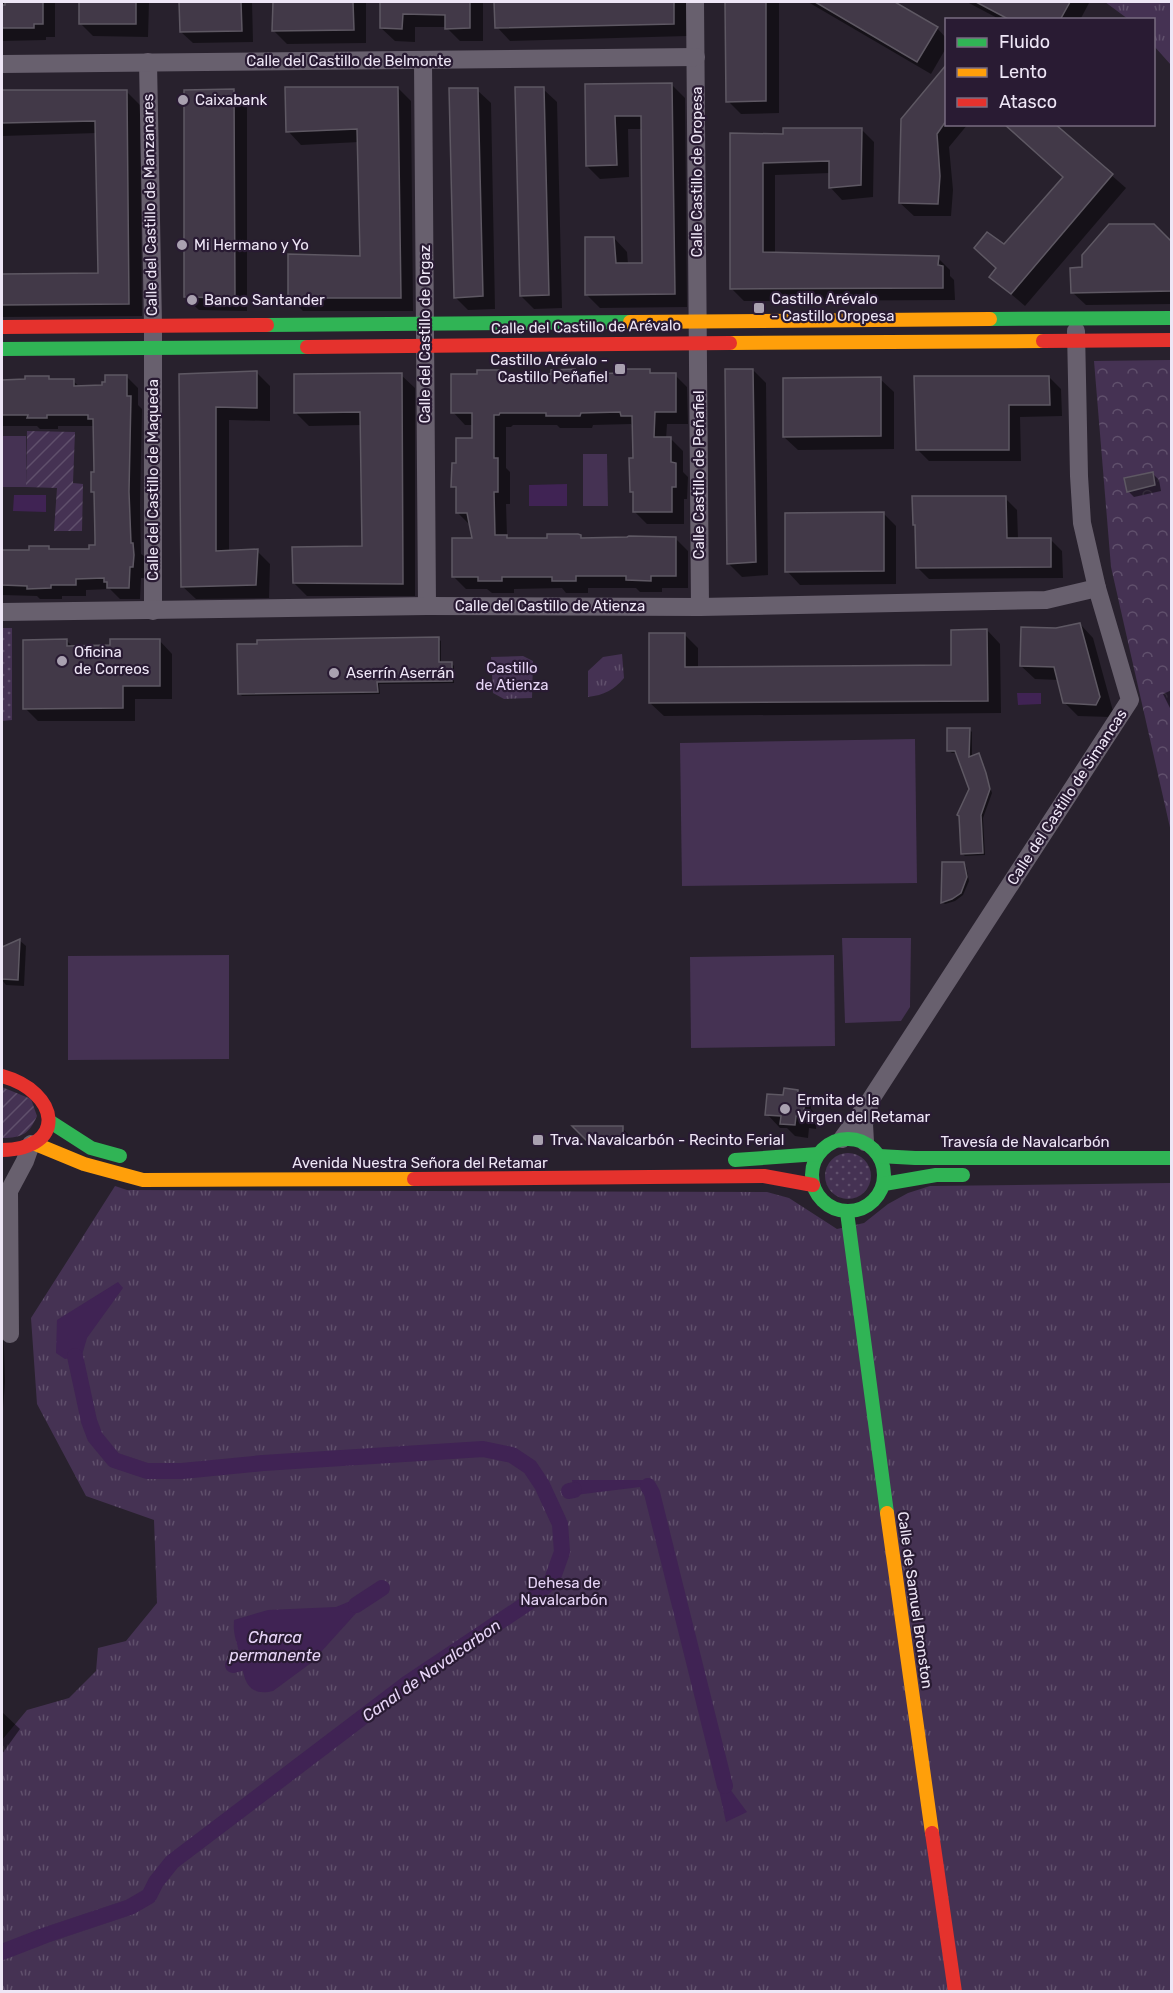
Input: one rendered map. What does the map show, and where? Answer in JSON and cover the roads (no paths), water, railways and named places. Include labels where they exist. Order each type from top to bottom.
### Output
[{"type":"street","name":"Calle Castillo de Oropesa","points":[[695,2],[698,343]]},
{"type":"street","name":"Calle del Castillo de Belmonte","points":[[2,64],[696,57]]},
{"type":"street","name":"Calle del Castillo de Orgaz","points":[[423,61],[427,606]]},
{"type":"street","name":"Calle del Castillo de Manzanares","points":[[147,62],[152,348]]},
{"type":"street","name":"Calle del Castillo de Arévalo","points":[[2,327],[1172,318]]},
{"type":"street","name":"Calle del Castillo de Simancas","points":[[842,1139],[871,1099],[1130,700],[1096,588],[1082,523],[1076,319]]},
{"type":"street","name":"Calle del Castillo de Arévalo","points":[[2,349],[1172,340]]},
{"type":"street","name":"Calle Castillo de Peñafiel","points":[[698,343],[700,607]]},
{"type":"street","name":"Calle del Castillo de Maqueda","points":[[152,348],[153,611]]},
{"type":"street","name":"Calle del Castillo de Atienza","points":[[2,612],[427,606],[700,607],[1046,600],[1096,588]]},
{"type":"street","points":[[2,1076],[21,1082],[37,1092],[46,1105],[49,1121],[43,1136],[32,1144],[19,1149],[2,1150]]},
{"type":"street","name":"Calle del Castillo de Simancas","points":[[865,1142],[864,1124],[871,1099]]},
{"type":"street","points":[[49,1121],[91,1148],[134,1160]]},
{"type":"street","points":[[842,1139],[865,1142],[879,1156],[883,1165],[884,1184],[879,1196],[859,1210],[847,1212],[836,1210],[825,1204],[817,1195],[813,1185],[812,1168],[818,1154],[825,1147],[842,1139]]},
{"type":"street","points":[[10,1334],[5,1184],[25,1161],[32,1144]]},
{"type":"street","name":"Avenida Nuestra Señora del Retamar","points":[[32,1144],[84,1164],[143,1180],[764,1176],[813,1185]]},
{"type":"street","points":[[720,1160],[766,1159],[818,1154]]},
{"type":"street","name":"Travesía de Navalcarbón","points":[[879,1156],[1172,1158]]},
{"type":"street","points":[[884,1184],[936,1175],[973,1175]]},
{"type":"street","name":"Calle de Samuel Bronston","points":[[847,1212],[891,1544],[955,1992]]},
{"type":"water","points":[[567,484],[567,506],[529,506],[529,485]]},
{"type":"water","points":[[14,495],[46,495],[46,512],[13,511]]},
{"type":"water","points":[[1017,693],[1041,693],[1041,704],[1018,705]]},
{"type":"water","points":[[118,1282],[123,1288],[87,1338],[82,1355],[65,1359],[56,1353],[57,1320]]},
{"type":"water","points":[[572,1480],[647,1480],[648,1486],[575,1495]]},
{"type":"water","name":"Charca permanente","points":[[353,1600],[358,1611],[311,1663],[273,1691],[256,1691],[250,1687],[242,1668],[234,1633],[234,1620],[268,1610],[336,1607]]},
{"type":"water","points":[[727,1785],[747,1812],[726,1822],[719,1790]]},
{"type":"waterway","name":"Canal de Navalcarbon","points":[[2,1952],[130,1907],[149,1896],[156,1882],[172,1862],[405,1685],[529,1602],[552,1580],[562,1552],[560,1524],[542,1485],[530,1467],[512,1455],[483,1449],[263,1463],[182,1471],[147,1471],[114,1460],[95,1437],[89,1421],[75,1356]]},
{"type":"waterway","points":[[648,1486],[652,1493],[725,1786]]},
{"type":"waterway","points":[[569,1491],[574,1490]]},
{"type":"waterway","points":[[356,1605],[382,1588]]},
{"type":"waterway","points":[[233,1665],[241,1663]]},
{"type":"place","name":"Caixabank","points":[[183,100]]},
{"type":"place","name":"Mi Hermano y Yo","points":[[182,245]]},
{"type":"place","name":"Banco Santander","points":[[192,300]]},
{"type":"place","name":"Castillo Arévalo - Castillo Oropesa","points":[[759,308]]},
{"type":"place","name":"Castillo Arévalo - Castillo Peñafiel","points":[[620,369]]},
{"type":"place","name":"Oficina de Correos","points":[[62,661]]},
{"type":"place","name":"Aserrín Aserrán","points":[[334,673]]},
{"type":"place","name":"Ermita de la Virgen del Retamar","points":[[785,1109]]},
{"type":"place","name":"Trva. Navalcarbón - Recinto Ferial","points":[[538,1140]]},
{"type":"park label","name":"Castillo de Atienza","points":[[512,676]]},
{"type":"park label","name":"Dehesa de Navalcarbón","points":[[564,1592]]}]
